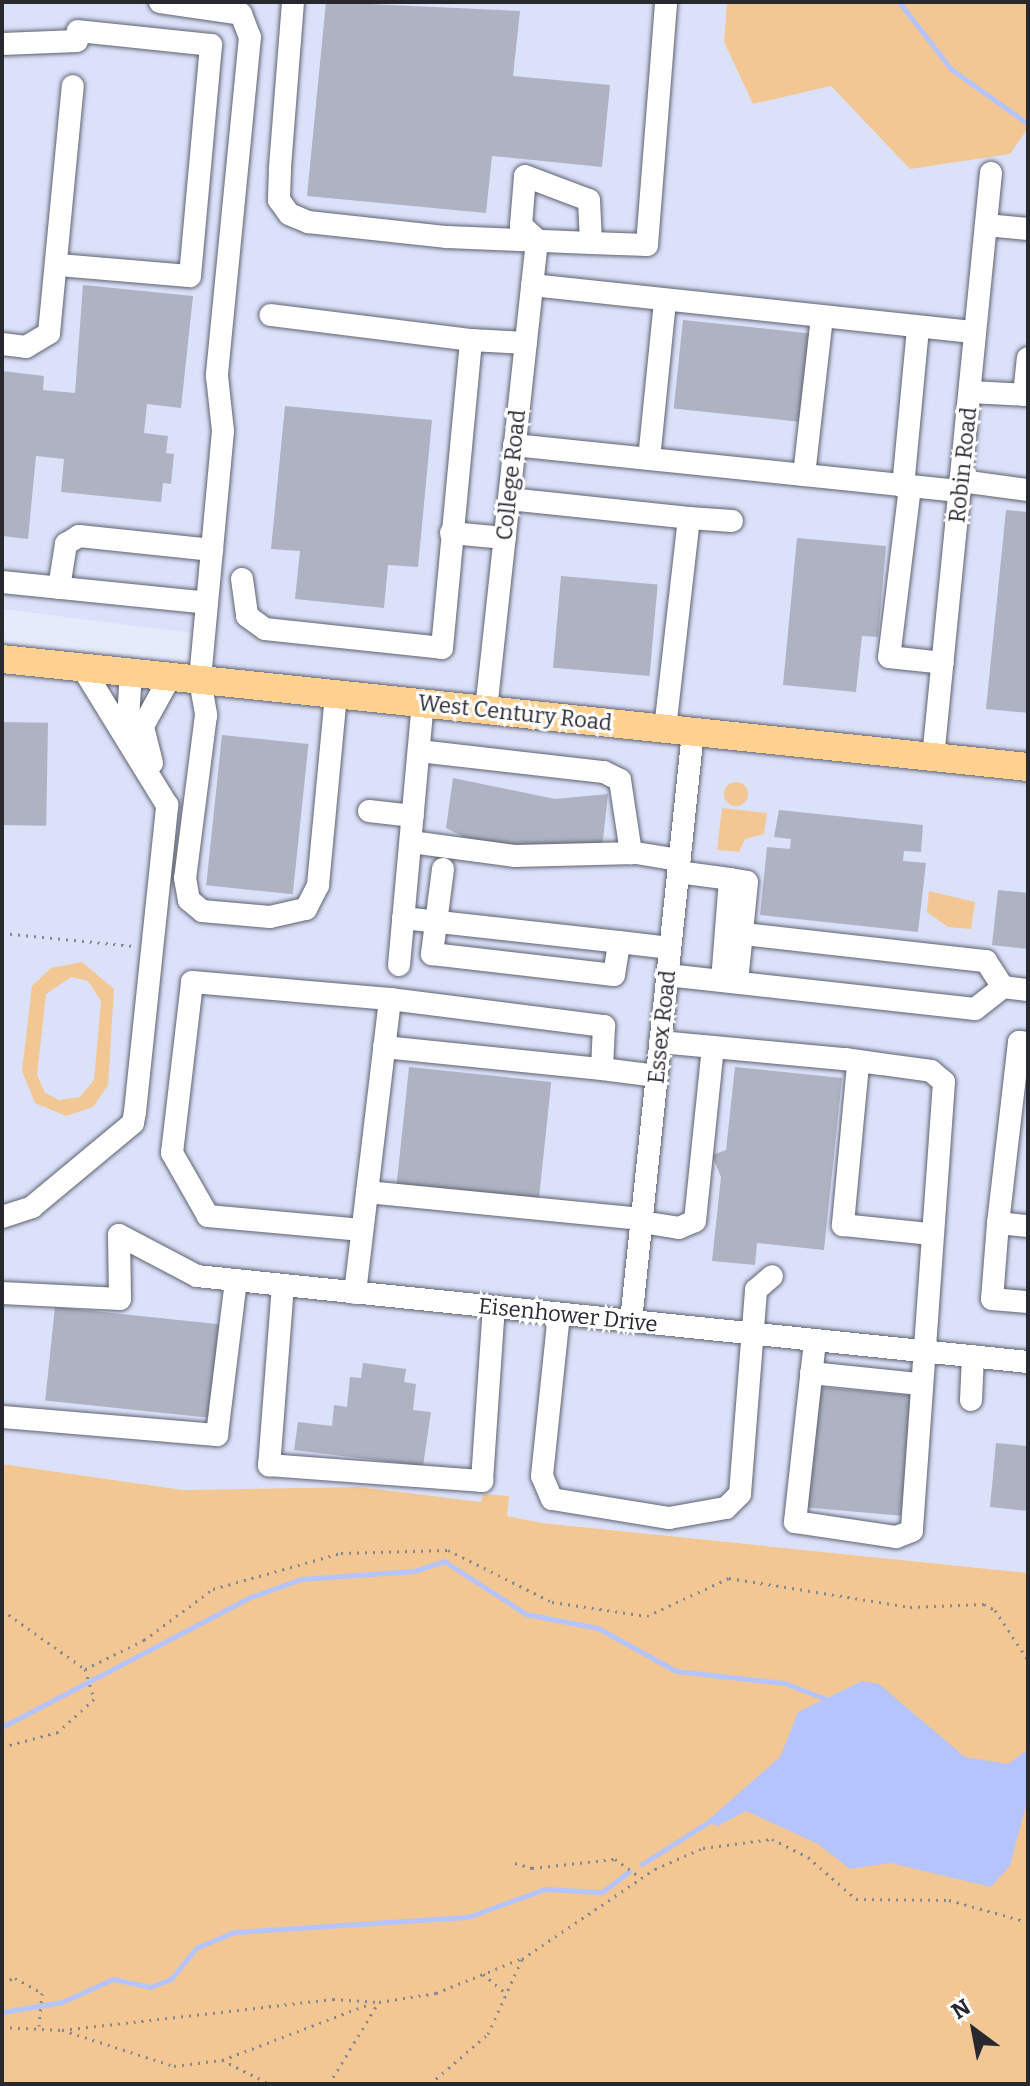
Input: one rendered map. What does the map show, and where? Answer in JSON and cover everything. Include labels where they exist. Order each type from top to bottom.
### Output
[{"type":"main road","name":"West Century Road","points":[[2,659],[1028,767]]},
{"type":"street","points":[[160,2],[241,14],[250,37],[217,376],[223,431],[200,680],[206,715],[185,878],[189,900],[202,911],[270,917],[306,909],[318,885],[336,694]]},
{"type":"street","points":[[293,2],[279,200],[289,214],[335,225],[647,245],[666,2]]},
{"type":"street","points":[[2,44],[78,36],[211,45],[190,276],[58,265]]},
{"type":"street","points":[[2,344],[26,347],[49,333],[73,86]]},
{"type":"street","name":"Robin Road","points":[[933,758],[991,173]]},
{"type":"street","points":[[537,240],[521,225],[525,176],[589,200],[591,243]]},
{"type":"street","points":[[986,225],[1028,229]]},
{"type":"street","name":"College Road","points":[[486,710],[537,240]]},
{"type":"street","points":[[532,285],[975,332]]},
{"type":"street","points":[[649,459],[665,301]]},
{"type":"street","points":[[271,315],[471,340],[526,343]]},
{"type":"street","points":[[804,475],[822,318]]},
{"type":"street","points":[[918,327],[907,487],[889,657],[943,663]]},
{"type":"street","points":[[242,579],[247,616],[265,629],[442,648],[471,340]]},
{"type":"street","points":[[970,392],[1026,395],[1028,358]]},
{"type":"street","points":[[514,445],[907,487],[1028,490]]},
{"type":"street","points":[[509,499],[732,521]]},
{"type":"street","name":"Essex Road","points":[[631,1321],[679,866],[679,730],[689,518]]},
{"type":"street","points":[[451,533],[505,538]]},
{"type":"street","points":[[59,588],[66,544],[79,536],[212,550]]},
{"type":"street","points":[[2,582],[207,603]]},
{"type":"street","points":[[82,667],[160,795]]},
{"type":"street","points":[[127,739],[131,672]]},
{"type":"street","points":[[2,1217],[32,1207],[133,1123],[169,829],[143,726],[170,677]]},
{"type":"street","points":[[399,965],[423,703]]},
{"type":"street","points":[[419,751],[604,772],[620,780],[631,853]]},
{"type":"street","points":[[369,811],[413,816]]},
{"type":"street","points":[[411,842],[514,856],[631,853],[730,879],[734,933],[729,981]]},
{"type":"street","points":[[443,869],[432,954],[614,975],[619,942]]},
{"type":"street","points":[[403,918],[670,948]]},
{"type":"street","points":[[734,933],[986,961],[1003,987]]},
{"type":"street","points":[[667,975],[975,1009],[1003,987],[1028,990]]},
{"type":"street","points":[[362,1230],[208,1216],[172,1153],[192,982],[390,999],[604,1026],[602,1069]]},
{"type":"street","points":[[355,1293],[390,999]]},
{"type":"street","points":[[660,1042],[931,1071],[944,1082],[930,1234],[912,1531],[865,1534],[795,1522],[815,1340]]},
{"type":"street","points":[[1028,1043],[1019,1042],[992,1299],[1028,1302]]},
{"type":"street","points":[[384,1047],[657,1076]]},
{"type":"street","points":[[367,1192],[642,1220],[679,1228],[695,1221],[713,1048]]},
{"type":"street","points":[[858,1065],[843,1225],[930,1234]]},
{"type":"street","points":[[998,1223],[1028,1226]]},
{"type":"street","name":"Eisenhower Drive","points":[[2,1293],[120,1299],[119,1235],[159,1262],[236,1281],[1028,1362]]},
{"type":"street","points":[[559,1314],[545,1489],[567,1506],[669,1518],[739,1501],[758,1284],[772,1276]]},
{"type":"street","points":[[2,1417],[217,1435],[236,1281]]},
{"type":"street","points":[[283,1285],[269,1465],[482,1481],[494,1307]]},
{"type":"street","points":[[971,1400],[973,1356]]},
{"type":"street","points":[[811,1373],[920,1384]]},
{"type":"path","points":[[2,933],[143,946]]},
{"type":"path","points":[[85,1669],[144,1640],[213,1589],[341,1553],[438,1550],[552,1602],[647,1616],[729,1578],[922,1609],[984,1604],[995,1610],[1028,1660]]},
{"type":"path","points":[[2,1610],[85,1669],[94,1689],[91,1709],[34,1742],[2,1747]]},
{"type":"path","points":[[2,2027],[39,2026],[62,2030],[174,2066],[222,2060],[379,2002],[436,1993],[522,1959],[641,1878],[703,1848],[772,1839],[808,1857],[856,1899],[949,1900],[1028,1922]]},
{"type":"path","points":[[515,1863],[532,1868],[615,1859],[641,1878]]},
{"type":"path","points":[[430,2084],[488,2034],[522,1959]]},
{"type":"path","points":[[483,1974],[506,1993]]},
{"type":"path","points":[[2,1982],[15,1978],[42,1993],[39,2026]]},
{"type":"path","points":[[62,2030],[333,1999],[379,2002]]},
{"type":"path","points":[[329,2084],[379,2002]]},
{"type":"path","points":[[86,2039],[87,2027]]},
{"type":"path","points":[[222,2060],[270,2084]]},
{"type":"shaded area","points":[[2,2],[727,2],[724,42],[753,104],[831,86],[911,169],[1028,128],[1028,1573],[542,1523],[507,1516],[508,1496],[483,1494],[481,1503],[359,1487],[183,1490],[2,1464],[2,659],[189,678],[191,633],[2,609]]},
{"type":"shaded area","points":[[727,2],[1028,2],[1028,128],[1010,154],[910,169],[831,86],[753,104],[724,42]]},
{"type":"shaded area","points":[[736,782],[744,786],[748,794],[744,802],[736,806],[728,802],[724,794],[728,786]]},
{"type":"shaded area","points":[[722,808],[767,813],[764,834],[745,839],[739,852],[717,850]]},
{"type":"shaded area","points":[[929,891],[975,902],[971,929],[948,927],[927,912]]},
{"type":"shaded area","points":[[82,962],[114,989],[108,1085],[93,1107],[66,1116],[35,1103],[22,1071],[32,986],[51,968]],"holes":[[[71,977],[88,981],[101,1001],[94,1080],[80,1097],[59,1100],[45,1093],[37,1075],[46,994]]]},
{"type":"shaded area","points":[[2,1464],[183,1490],[359,1487],[481,1502],[483,1494],[509,1496],[507,1516],[542,1523],[1028,1573],[1028,2084],[2,2084]]},
{"type":"water","points":[[862,1681],[879,1684],[965,1757],[1008,1764],[1028,1749],[1028,1797],[1010,1866],[991,1887],[890,1863],[850,1869],[818,1844],[746,1811],[718,1826],[706,1822],[780,1757],[798,1712]]},
{"type":"building","points":[[326,2],[520,11],[513,76],[610,85],[602,167],[492,156],[486,213],[307,196]]},
{"type":"building","points":[[83,285],[193,296],[181,408],[147,404],[144,433],[168,436],[166,453],[174,454],[171,484],[163,483],[161,502],[61,492],[64,459],[36,456],[28,539],[2,536],[2,371],[44,376],[43,390],[75,393]]},
{"type":"building","points":[[683,320],[810,333],[801,422],[674,409]]},
{"type":"building","points":[[285,406],[432,420],[418,567],[388,565],[384,608],[295,599],[300,551],[271,549]]},
{"type":"building","points":[[1006,510],[1028,512],[1028,713],[986,709]]},
{"type":"building","points":[[797,538],[886,546],[878,637],[862,636],[856,692],[783,685]]},
{"type":"building","points":[[561,576],[658,584],[650,676],[553,668]]},
{"type":"building","points":[[2,722],[48,723],[46,826],[2,825]]},
{"type":"building","points":[[222,735],[309,744],[293,894],[206,885]]},
{"type":"building","points":[[453,778],[555,799],[608,794],[602,849],[475,843],[446,828]]},
{"type":"building","points":[[779,810],[923,825],[921,852],[904,851],[903,861],[926,863],[918,932],[760,915],[767,847],[790,849],[791,839],[774,837]]},
{"type":"building","points":[[998,890],[1028,893],[1028,949],[992,945]]},
{"type":"building","points":[[409,1067],[551,1082],[539,1201],[396,1186]]},
{"type":"building","points":[[735,1067],[842,1078],[824,1250],[757,1243],[755,1265],[712,1261],[721,1177],[712,1155],[726,1150]]},
{"type":"building","points":[[55,1307],[219,1324],[209,1418],[45,1400]]},
{"type":"building","points":[[363,1363],[406,1369],[404,1382],[416,1384],[413,1410],[431,1412],[423,1466],[294,1450],[298,1422],[332,1426],[334,1405],[347,1407],[350,1377],[361,1378]]},
{"type":"building","points":[[818,1387],[912,1395],[901,1516],[807,1508]]},
{"type":"building","points":[[996,1443],[1028,1446],[1028,1511],[990,1507]]},
{"type":"waterway","points":[[899,2],[951,69],[1028,124]]},
{"type":"waterway","points":[[2,1727],[251,1597],[301,1579],[414,1571],[444,1561],[526,1614],[598,1628],[676,1671],[784,1683],[829,1700]]},
{"type":"waterway","points":[[642,1864],[707,1823]]},
{"type":"waterway","points":[[2,2012],[62,2002],[113,1979],[150,1987],[171,1979],[196,1948],[234,1932],[468,1917],[545,1889],[602,1892],[629,1872]]}]
